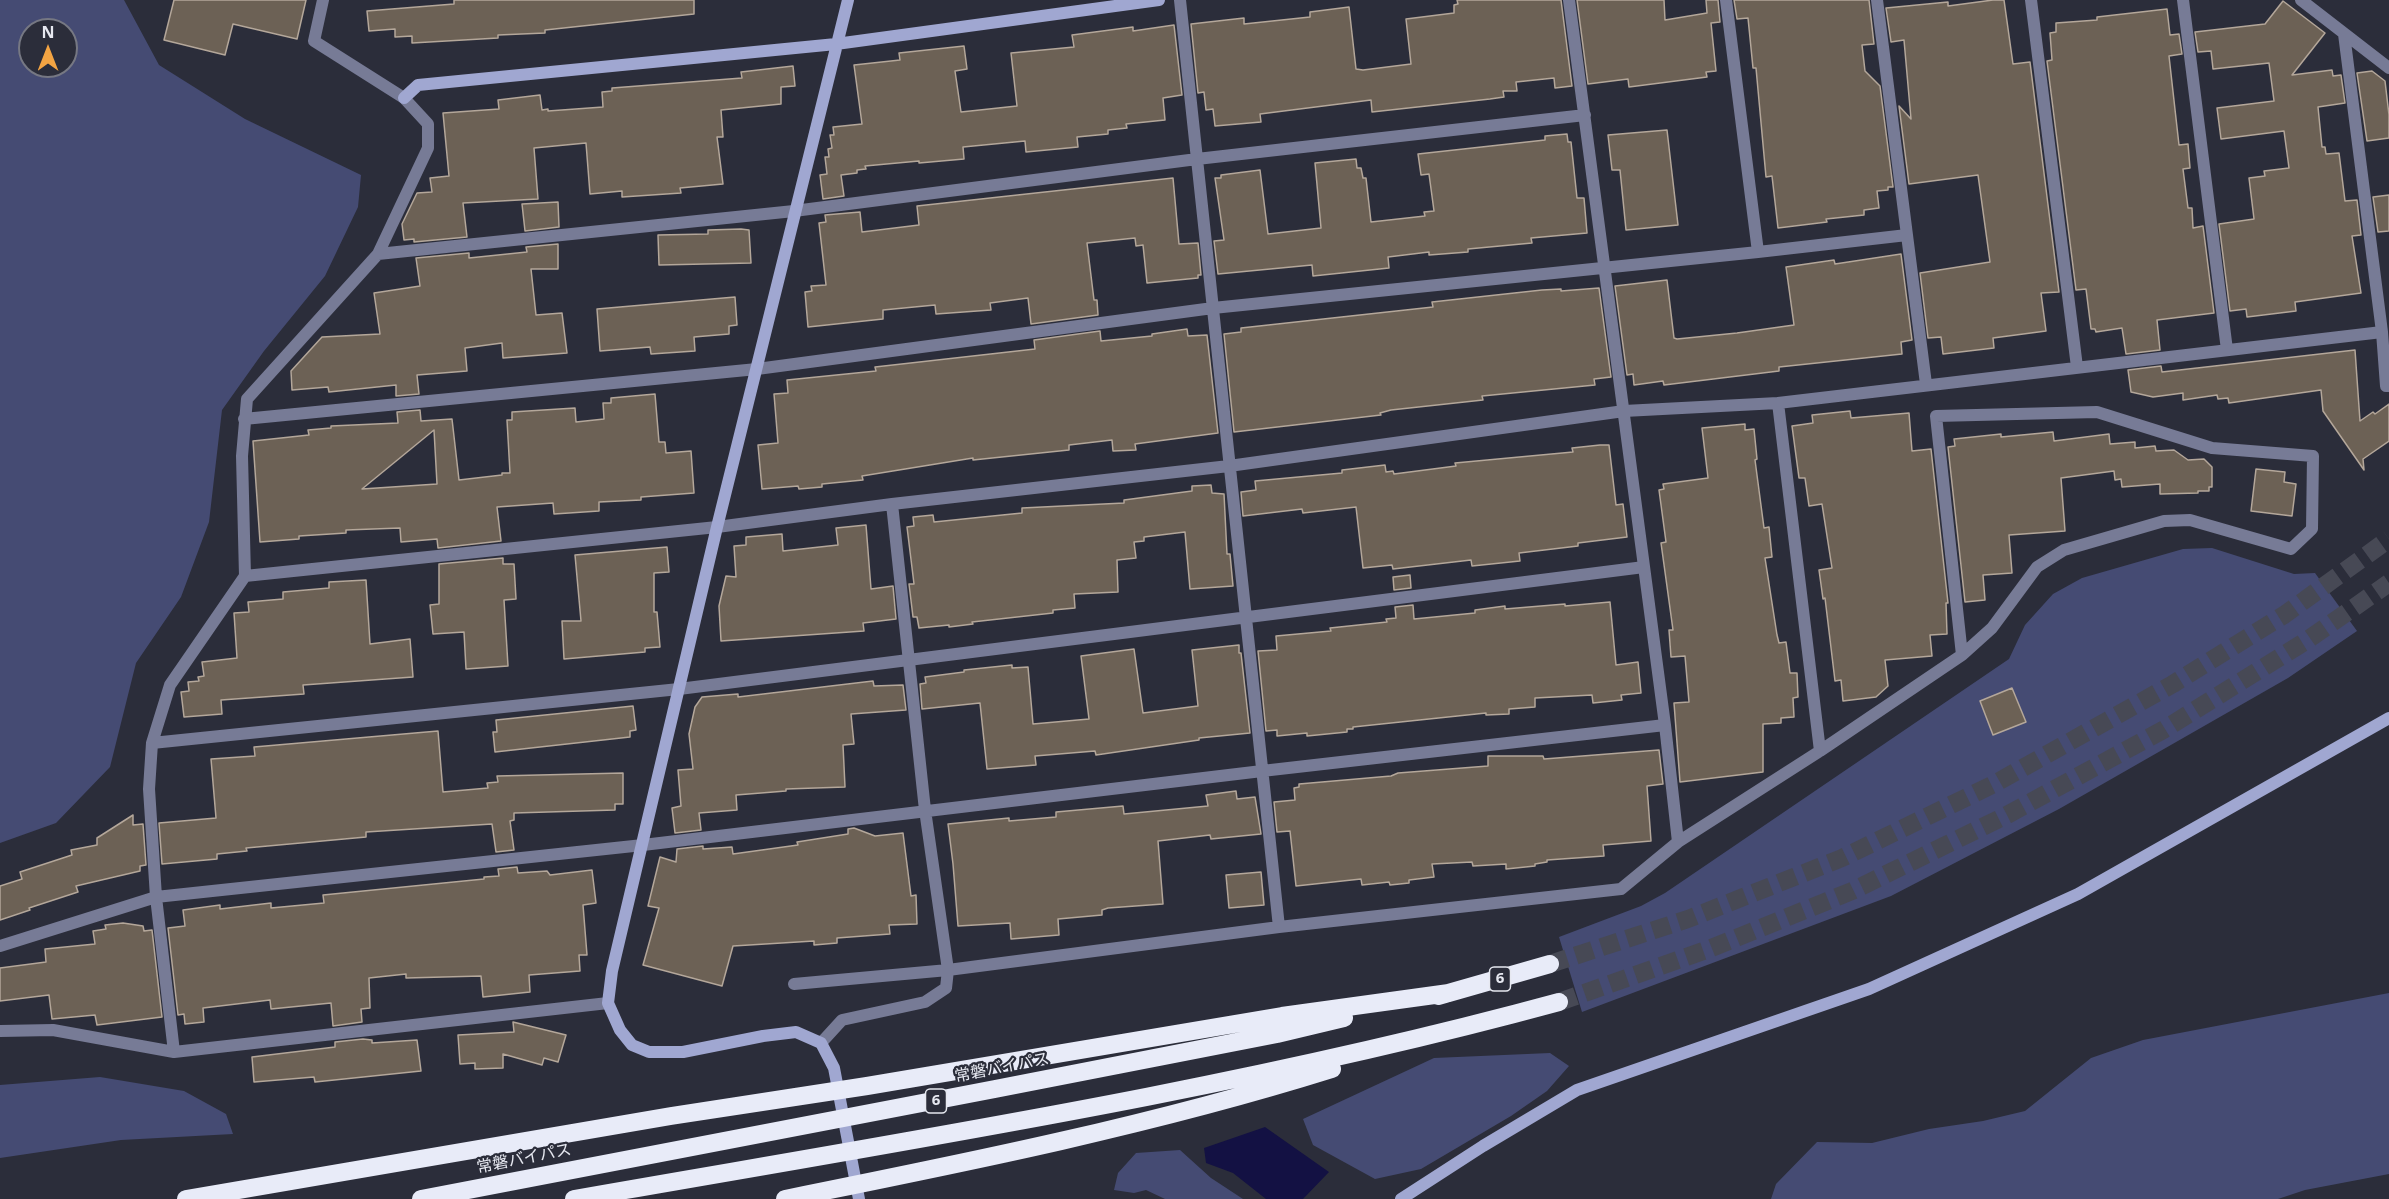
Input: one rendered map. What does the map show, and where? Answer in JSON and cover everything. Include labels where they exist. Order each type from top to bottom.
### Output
[{"type":"highway","name":"常磐バイパス","points":[[421,1199],[1277,1034],[1449,993],[1550,964]]},
{"type":"highway","points":[[186,1199],[659,1118],[867,1086],[1282,1016],[1449,993]]},
{"type":"highway","name":"6","points":[[574,1199],[1000,1124],[1272,1072],[1463,1028],[1559,1002]]},
{"type":"highway","points":[[785,1199],[1066,1140],[1180,1113],[1463,1028]]},
{"type":"street","points":[[174,1052],[156,897],[149,789],[152,743],[170,685],[245,576],[242,456],[247,399],[378,254],[428,148],[429,124],[404,98],[314,41],[323,0]]},
{"type":"street","points":[[848,0],[717,527],[612,971],[608,1003],[620,1029],[632,1045],[649,1052],[683,1052],[763,1036],[796,1032],[821,1042],[834,1068],[859,1199]]},
{"type":"street","points":[[404,98],[418,85],[836,44],[1159,0]]},
{"type":"street","points":[[1180,0],[1279,927]]},
{"type":"street","points":[[1569,0],[1665,725],[1678,842]]},
{"type":"street","points":[[1726,0],[1758,252]]},
{"type":"street","points":[[1877,0],[1926,384]]},
{"type":"street","points":[[2031,0],[2077,368]]},
{"type":"street","points":[[2183,0],[2227,350]]},
{"type":"street","points":[[2301,0],[2389,68]]},
{"type":"street","points":[[2344,34],[2382,332],[2386,386],[2389,386]]},
{"type":"street","points":[[378,254],[794,211],[1197,159],[1585,115]]},
{"type":"street","points":[[244,419],[757,369],[1213,308],[1906,235]]},
{"type":"street","points":[[245,576],[717,527],[892,504],[1229,466],[1624,411],[1778,403],[2382,332]]},
{"type":"street","points":[[1778,403],[1821,751]]},
{"type":"street","points":[[794,984],[948,970],[1279,927],[1621,889],[1678,842],[1821,751],[1962,655],[1992,628],[2037,567],[2064,550],[2164,521],[2190,520],[2291,549],[2312,529],[2313,456],[2212,448],[2097,412],[1936,416],[1962,655]]},
{"type":"street","points":[[821,1042],[842,1020],[925,1002],[946,988],[948,970],[925,810],[892,504]]},
{"type":"street","points":[[152,743],[679,689],[1644,567]]},
{"type":"street","points":[[1401,1199],[1483,1146],[1577,1090],[1869,989],[2078,894],[2389,718]]},
{"type":"street","points":[[0,946],[156,897],[643,845],[925,810],[1665,725]]},
{"type":"street","points":[[0,1031],[53,1030],[174,1052],[608,1003]]},
{"type":"shaded area","points":[[0,0],[124,0],[159,65],[245,119],[361,175],[358,207],[325,276],[264,351],[222,410],[209,522],[181,597],[136,663],[110,767],[56,823],[0,843]]},
{"type":"shaded area","points":[[2212,548],[2294,574],[2315,573],[2357,631],[2288,678],[2059,809],[1891,896],[1582,1012],[1559,937],[1641,906],[1665,893],[2009,659],[2025,625],[2053,594],[2082,578],[2183,549]]},
{"type":"shaded area","points":[[2389,993],[2389,1174],[2305,1190],[2278,1199],[1771,1199],[1776,1184],[1817,1142],[1872,1143],[1929,1129],[1983,1121],[2025,1111],[2091,1058],[2143,1040]]},
{"type":"shaded area","points":[[1550,1053],[1569,1066],[1547,1091],[1511,1116],[1421,1169],[1375,1179],[1313,1145],[1303,1119],[1434,1058]]},
{"type":"shaded area","points":[[100,1077],[184,1091],[226,1114],[233,1134],[121,1140],[0,1158],[0,1085]]},
{"type":"shaded area","points":[[1265,1127],[1329,1172],[1303,1199],[1266,1199],[1233,1173],[1206,1163],[1204,1148]]},
{"type":"shaded area","points":[[1180,1150],[1211,1178],[1243,1199],[1165,1199],[1146,1190],[1134,1193],[1114,1190],[1118,1173],[1136,1153]]},
{"type":"building","points":[[174,0],[306,0],[297,39],[233,24],[225,55],[164,40]]},
{"type":"building","points":[[454,0],[694,0],[694,14],[545,30],[545,33],[498,35],[498,38],[412,43],[412,36],[395,37],[395,29],[369,31],[367,11],[454,4]]},
{"type":"building","points":[[1457,0],[1561,0],[1572,86],[1555,88],[1554,78],[1516,82],[1517,91],[1503,91],[1504,97],[1372,112],[1371,100],[1260,114],[1261,122],[1215,126],[1213,109],[1206,110],[1204,92],[1198,93],[1191,24],[1244,18],[1244,24],[1310,17],[1310,12],[1349,7],[1356,69],[1363,70],[1411,64],[1406,19],[1454,13],[1454,5],[1458,4]]},
{"type":"building","points":[[1577,0],[1664,0],[1665,20],[1707,13],[1706,0],[1718,0],[1720,22],[1711,23],[1716,71],[1706,72],[1707,77],[1629,87],[1628,79],[1588,84]]},
{"type":"building","points":[[1734,0],[1869,0],[1874,44],[1862,45],[1865,71],[1880,86],[1893,187],[1877,191],[1879,208],[1864,210],[1864,215],[1778,228],[1772,176],[1766,177],[1756,68],[1753,68],[1748,18],[1737,19]]},
{"type":"building","points":[[2004,0],[2013,64],[2030,62],[2059,292],[2041,293],[2046,331],[1993,338],[1994,348],[1943,354],[1941,337],[1928,338],[1920,273],[1990,262],[1978,175],[1909,184],[1899,106],[1911,119],[1904,40],[1891,42],[1886,8],[1948,2],[1948,6]]},
{"type":"building","points":[[2283,1],[2325,33],[2292,75],[2332,70],[2333,76],[2341,75],[2345,103],[2318,107],[2322,147],[2325,147],[2326,154],[2339,153],[2345,201],[2357,200],[2361,235],[2352,236],[2361,293],[2295,302],[2296,311],[2247,317],[2246,309],[2230,311],[2219,224],[2254,219],[2249,178],[2265,176],[2264,171],[2289,168],[2284,131],[2221,139],[2217,108],[2274,101],[2269,63],[2213,69],[2211,51],[2198,52],[2195,32],[2265,24]]},
{"type":"building","points":[[2167,9],[2170,35],[2179,34],[2182,54],[2169,56],[2179,145],[2188,144],[2190,168],[2183,169],[2188,208],[2192,208],[2193,228],[2203,226],[2214,313],[2157,320],[2160,350],[2126,354],[2122,328],[2096,332],[2095,329],[2091,329],[2086,289],[2076,290],[2047,61],[2052,60],[2050,33],[2056,32],[2056,23],[2097,20],[2097,17]]},
{"type":"building","points":[[1174,25],[1182,95],[1163,98],[1165,120],[1126,124],[1127,128],[1108,130],[1108,134],[1077,137],[1078,147],[1026,152],[1025,141],[963,147],[964,159],[865,166],[866,169],[857,170],[857,173],[841,175],[844,196],[823,199],[820,175],[827,174],[825,157],[829,157],[828,149],[832,148],[830,135],[834,135],[833,127],[862,124],[854,65],[900,60],[899,53],[964,46],[967,69],[955,71],[961,112],[1017,106],[1011,53],[1074,47],[1072,35],[1133,27],[1133,31]]},
{"type":"building","points":[[793,66],[795,86],[781,87],[781,104],[721,110],[723,137],[717,137],[723,184],[680,188],[681,193],[622,197],[622,191],[590,194],[586,143],[534,148],[538,199],[463,203],[467,237],[414,242],[414,239],[404,240],[402,224],[417,193],[432,192],[430,178],[449,176],[443,113],[499,109],[498,100],[540,95],[542,110],[603,107],[602,92],[612,91],[612,88],[742,78],[741,72]]},
{"type":"building","points":[[2372,71],[2385,81],[2389,138],[2367,141],[2357,73]]},
{"type":"building","points":[[1667,130],[1678,225],[1626,230],[1620,170],[1612,170],[1608,135]]},
{"type":"building","points":[[1567,134],[1568,142],[1571,142],[1577,198],[1584,198],[1587,233],[1531,238],[1532,243],[1468,249],[1468,252],[1429,255],[1429,252],[1388,257],[1389,268],[1313,276],[1312,265],[1218,274],[1214,241],[1224,240],[1215,178],[1221,178],[1221,175],[1260,170],[1268,234],[1321,228],[1315,163],[1356,159],[1357,168],[1361,168],[1363,178],[1366,178],[1371,222],[1425,216],[1424,212],[1434,211],[1429,174],[1421,175],[1418,154],[1545,140],[1545,136]]},
{"type":"building","points":[[1173,178],[1179,244],[1198,243],[1201,275],[1198,275],[1198,278],[1147,283],[1143,245],[1136,246],[1135,238],[1087,243],[1098,315],[1031,324],[1028,298],[990,303],[991,310],[936,314],[935,305],[883,310],[883,319],[808,327],[805,292],[812,291],[811,286],[826,285],[819,223],[826,222],[825,215],[860,212],[862,232],[919,225],[917,206]]},
{"type":"building","points":[[2389,195],[2389,231],[2378,232],[2373,197]]},
{"type":"building","points":[[558,202],[559,227],[525,231],[522,204]]},
{"type":"building","points":[[708,230],[749,230],[751,263],[659,265],[658,235],[708,234]]},
{"type":"building","points":[[558,244],[558,269],[531,269],[536,315],[562,313],[567,353],[503,358],[502,343],[465,348],[467,371],[417,375],[419,394],[396,396],[396,385],[329,392],[328,387],[292,390],[291,371],[322,337],[380,334],[374,293],[420,286],[416,258],[469,253],[469,258],[527,252],[526,247]]},
{"type":"building","points":[[1901,254],[1912,340],[1901,342],[1902,354],[1779,367],[1779,371],[1664,385],[1663,381],[1634,385],[1633,374],[1627,375],[1615,286],[1667,280],[1674,338],[1737,333],[1794,325],[1786,267],[1834,260],[1835,264]]},
{"type":"building","points":[[1599,288],[1611,377],[1594,379],[1595,385],[1482,396],[1483,400],[1391,410],[1380,413],[1381,415],[1234,432],[1224,334],[1241,332],[1241,328],[1433,307],[1432,302],[1542,290]]},
{"type":"building","points":[[735,297],[737,325],[729,326],[729,334],[694,337],[695,351],[651,354],[650,347],[600,351],[597,309]]},
{"type":"building","points":[[1187,329],[1188,336],[1207,335],[1218,433],[1135,444],[1136,450],[1113,451],[1112,440],[1069,445],[1069,450],[973,460],[973,458],[862,476],[863,480],[822,484],[822,487],[762,489],[758,445],[778,443],[774,394],[788,393],[787,380],[876,371],[875,367],[1035,349],[1034,340],[1100,331],[1101,341],[1152,336],[1152,334]]},
{"type":"building","points":[[2355,350],[2360,421],[2389,404],[2389,441],[2363,459],[2364,470],[2323,411],[2321,390],[2229,403],[2228,398],[2218,399],[2217,395],[2183,400],[2183,393],[2153,397],[2131,392],[2128,370],[2161,366],[2162,372]]},
{"type":"building","points":[[655,394],[659,442],[665,442],[666,453],[691,451],[694,493],[641,497],[641,500],[599,502],[599,511],[554,514],[553,503],[497,507],[501,541],[438,548],[437,539],[401,542],[400,528],[346,530],[346,533],[299,536],[299,539],[260,542],[253,441],[309,435],[308,430],[331,428],[331,426],[398,423],[397,412],[420,410],[421,421],[452,419],[459,480],[502,475],[502,473],[510,473],[507,420],[512,420],[512,412],[575,408],[576,422],[604,419],[603,403],[611,403],[611,398]],"holes":[[[434,430],[437,484],[362,489]]]},
{"type":"building","points":[[1850,411],[1851,418],[1909,413],[1912,451],[1931,449],[1948,603],[1946,603],[1947,634],[1930,635],[1932,656],[1885,660],[1888,686],[1876,697],[1843,701],[1841,680],[1835,681],[1825,598],[1823,599],[1819,570],[1832,568],[1822,504],[1809,506],[1805,478],[1799,478],[1792,426],[1813,423],[1812,415]]},
{"type":"building","points":[[1745,424],[1745,430],[1754,429],[1757,459],[1755,460],[1764,528],[1769,527],[1772,557],[1765,558],[1777,635],[1779,643],[1786,642],[1790,673],[1797,673],[1798,697],[1793,698],[1794,717],[1781,718],[1781,723],[1763,724],[1763,772],[1680,782],[1674,703],[1689,702],[1685,656],[1671,657],[1669,630],[1673,630],[1661,543],[1666,542],[1659,490],[1664,489],[1663,484],[1708,478],[1702,428]]},
{"type":"building","points":[[2053,432],[2054,441],[2109,434],[2110,444],[2135,442],[2135,448],[2155,446],[2156,451],[2174,450],[2188,460],[2204,459],[2212,467],[2212,487],[2209,487],[2209,491],[2198,491],[2198,493],[2160,494],[2160,484],[2122,487],[2121,479],[2115,480],[2114,471],[2061,478],[2065,531],[2009,535],[2012,573],[1983,575],[1985,600],[1965,602],[1948,447],[1955,446],[1954,439]]},
{"type":"building","points":[[1609,445],[1616,505],[1623,504],[1627,537],[1519,553],[1520,561],[1472,566],[1471,560],[1393,569],[1392,565],[1363,568],[1356,507],[1303,513],[1302,509],[1243,516],[1241,492],[1256,490],[1255,481],[1342,473],[1342,470],[1385,465],[1386,472],[1393,471],[1394,474],[1456,466],[1455,463],[1573,452],[1572,448]]},
{"type":"building","points":[[2256,469],[2285,472],[2284,482],[2296,484],[2292,516],[2251,511]]},
{"type":"building","points":[[1211,485],[1212,493],[1224,494],[1227,554],[1230,554],[1233,586],[1190,589],[1185,532],[1144,537],[1144,541],[1134,542],[1136,558],[1117,560],[1118,592],[1074,594],[1075,608],[949,627],[949,625],[919,628],[917,617],[913,617],[909,584],[914,584],[907,527],[914,526],[913,517],[933,515],[934,522],[1022,513],[1022,508],[1124,503],[1124,500],[1192,491],[1192,486]]},
{"type":"building","points":[[866,525],[871,589],[893,586],[896,619],[863,623],[864,631],[721,641],[719,606],[726,576],[736,577],[734,546],[746,545],[746,537],[782,534],[783,551],[838,545],[836,528]]},
{"type":"building","points":[[667,547],[669,572],[654,573],[654,612],[657,612],[660,647],[645,648],[645,652],[564,659],[562,621],[581,621],[575,555]]},
{"type":"building","points":[[503,558],[503,564],[514,564],[516,599],[504,600],[508,666],[466,669],[464,632],[433,634],[430,605],[439,604],[439,564]]},
{"type":"building","points":[[1410,575],[1411,588],[1394,590],[1393,577]]},
{"type":"building","points":[[366,580],[370,644],[410,639],[413,677],[303,685],[304,694],[221,700],[222,714],[184,717],[181,692],[189,691],[188,682],[199,681],[198,677],[204,676],[202,662],[237,658],[234,613],[249,612],[248,602],[283,599],[283,592],[329,588],[329,582]]},
{"type":"building","points":[[1610,602],[1616,665],[1638,662],[1641,693],[1621,695],[1622,700],[1593,703],[1592,695],[1535,698],[1535,707],[1509,709],[1509,714],[1486,715],[1486,713],[1353,727],[1353,729],[1347,729],[1347,732],[1277,736],[1277,730],[1266,731],[1258,651],[1277,650],[1276,636],[1331,631],[1330,628],[1387,622],[1386,619],[1396,618],[1395,607],[1413,605],[1414,619],[1475,613],[1475,610],[1505,606],[1505,609]]},
{"type":"building","points":[[1239,645],[1250,733],[1199,738],[1199,740],[1096,755],[1095,751],[1035,756],[1036,765],[987,769],[980,703],[922,709],[920,684],[926,683],[925,677],[1012,665],[1012,668],[1028,667],[1033,724],[1089,719],[1081,656],[1134,649],[1143,713],[1198,706],[1192,650]]},
{"type":"building","points":[[873,681],[874,686],[903,685],[906,710],[851,714],[854,744],[843,745],[845,787],[786,789],[786,791],[736,795],[737,810],[699,813],[701,830],[675,833],[672,808],[681,806],[678,770],[693,769],[689,734],[695,707],[702,697],[738,694],[738,697]]},
{"type":"building","points":[[2012,688],[2026,722],[1993,735],[1980,701]]},
{"type":"building","points":[[633,706],[636,730],[630,731],[630,737],[495,752],[493,732],[497,732],[496,720]]},
{"type":"building","points":[[438,731],[443,792],[488,788],[487,783],[498,782],[497,776],[623,773],[623,804],[615,804],[615,810],[514,813],[514,820],[510,821],[514,850],[496,852],[492,824],[366,832],[366,837],[246,848],[247,851],[217,854],[217,859],[162,864],[159,823],[216,818],[211,759],[255,756],[254,747]]},
{"type":"building","points":[[1659,750],[1663,784],[1647,786],[1651,841],[1603,845],[1604,856],[1547,860],[1535,866],[1506,869],[1506,864],[1473,866],[1472,862],[1432,864],[1434,877],[1409,880],[1409,883],[1390,885],[1389,882],[1362,885],[1361,879],[1296,886],[1290,831],[1277,832],[1274,802],[1295,800],[1294,788],[1299,787],[1299,784],[1488,766],[1488,756],[1543,756],[1544,759]]},
{"type":"building","points":[[1236,791],[1237,799],[1255,797],[1261,834],[1211,839],[1210,835],[1158,841],[1163,904],[1108,908],[1102,910],[1102,915],[1058,919],[1059,935],[1011,939],[1010,923],[958,926],[948,824],[1009,818],[1009,821],[1056,817],[1056,812],[1123,806],[1124,814],[1208,806],[1206,795]]},
{"type":"building","points":[[133,815],[133,825],[143,824],[146,865],[140,866],[140,871],[76,886],[78,892],[0,920],[0,886],[22,879],[20,872],[72,855],[71,850],[97,845],[97,838]]},
{"type":"building","points":[[854,828],[875,836],[903,833],[911,896],[916,895],[917,924],[889,925],[890,934],[837,938],[837,943],[814,945],[814,941],[733,946],[722,986],[643,965],[659,908],[648,906],[660,857],[676,862],[677,849],[703,846],[703,849],[732,847],[733,854],[798,845],[797,842],[848,834],[848,829]]},
{"type":"building","points":[[517,867],[518,873],[547,871],[550,875],[592,870],[596,903],[583,905],[587,955],[579,955],[580,971],[529,975],[530,992],[483,997],[481,976],[406,978],[406,974],[369,978],[370,1008],[361,1009],[362,1022],[333,1026],[331,1003],[271,1009],[270,1000],[203,1008],[204,1022],[185,1024],[184,1014],[178,1015],[168,928],[185,926],[183,910],[220,905],[220,909],[271,903],[271,908],[324,903],[323,895],[484,879],[484,877],[499,876],[498,869]]},
{"type":"building","points":[[1261,872],[1264,905],[1229,908],[1226,875]]},
{"type":"building","points":[[123,923],[143,926],[144,931],[152,930],[162,1017],[97,1025],[95,1015],[52,1019],[49,995],[0,1001],[0,968],[46,962],[45,949],[95,944],[93,931],[106,929],[105,925]]},
{"type":"building","points":[[513,1022],[566,1035],[558,1062],[544,1058],[542,1065],[503,1054],[503,1068],[475,1069],[475,1063],[460,1064],[458,1035],[514,1032]]},
{"type":"building","points":[[372,1040],[372,1043],[417,1040],[421,1071],[315,1082],[314,1077],[254,1082],[252,1057],[335,1047],[335,1042]]},
{"type":"tunnel","points":[[1550,964],[1688,919],[1842,858],[1994,784],[2173,684],[2284,615],[2389,539]]},
{"type":"tunnel","points":[[1559,1002],[1709,949],[1852,891],[2007,815],[2163,730],[2306,641],[2389,583]]}]
